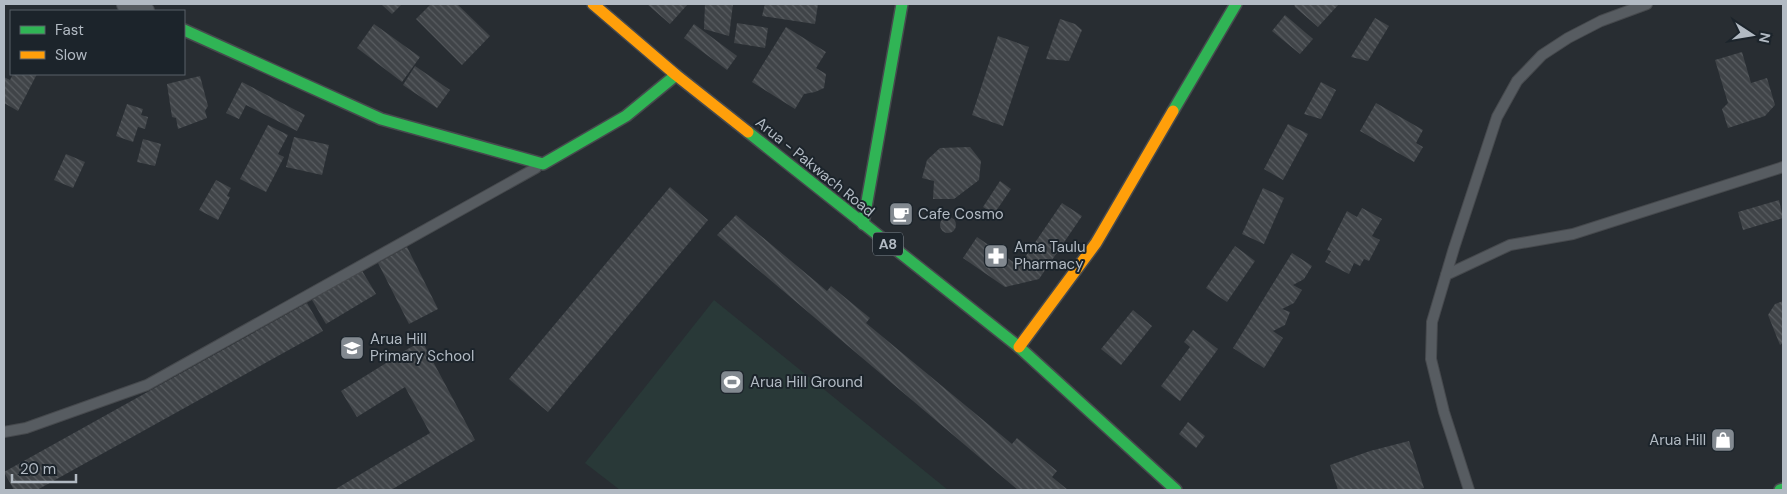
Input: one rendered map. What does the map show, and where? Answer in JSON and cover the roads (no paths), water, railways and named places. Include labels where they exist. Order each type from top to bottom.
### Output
[{"type":"street","points":[[127,4],[142,10]]},
{"type":"street","name":"Arua - Pakwach Road","points":[[593,4],[676,75],[1019,347],[1176,490]]},
{"type":"street","points":[[863,224],[902,4]]},
{"type":"street","points":[[1019,347],[1096,243],[1236,4]]},
{"type":"street","points":[[185,30],[380,119],[543,164],[626,116],[676,75]]},
{"type":"lane","points":[[1469,490],[1444,412],[1431,359],[1432,322],[1497,117],[1517,81],[1542,55],[1568,38],[1601,22],[1647,4]]},
{"type":"lane","points":[[4,432],[26,428],[147,385],[543,164]]},
{"type":"lane","points":[[1446,276],[1510,245],[1573,234],[1783,167]]},
{"type":"place","name":"Cafe Cosmo","points":[[901,214]]},
{"type":"place","name":"Ama Taulu Pharmacy","points":[[996,256]]},
{"type":"place","name":"Arua Hill Primary School","points":[[352,348]]},
{"type":"place","name":"Arua Hill Ground","points":[[732,382]]},
{"type":"place","name":"Arua Hill","points":[[1723,440]]}]
